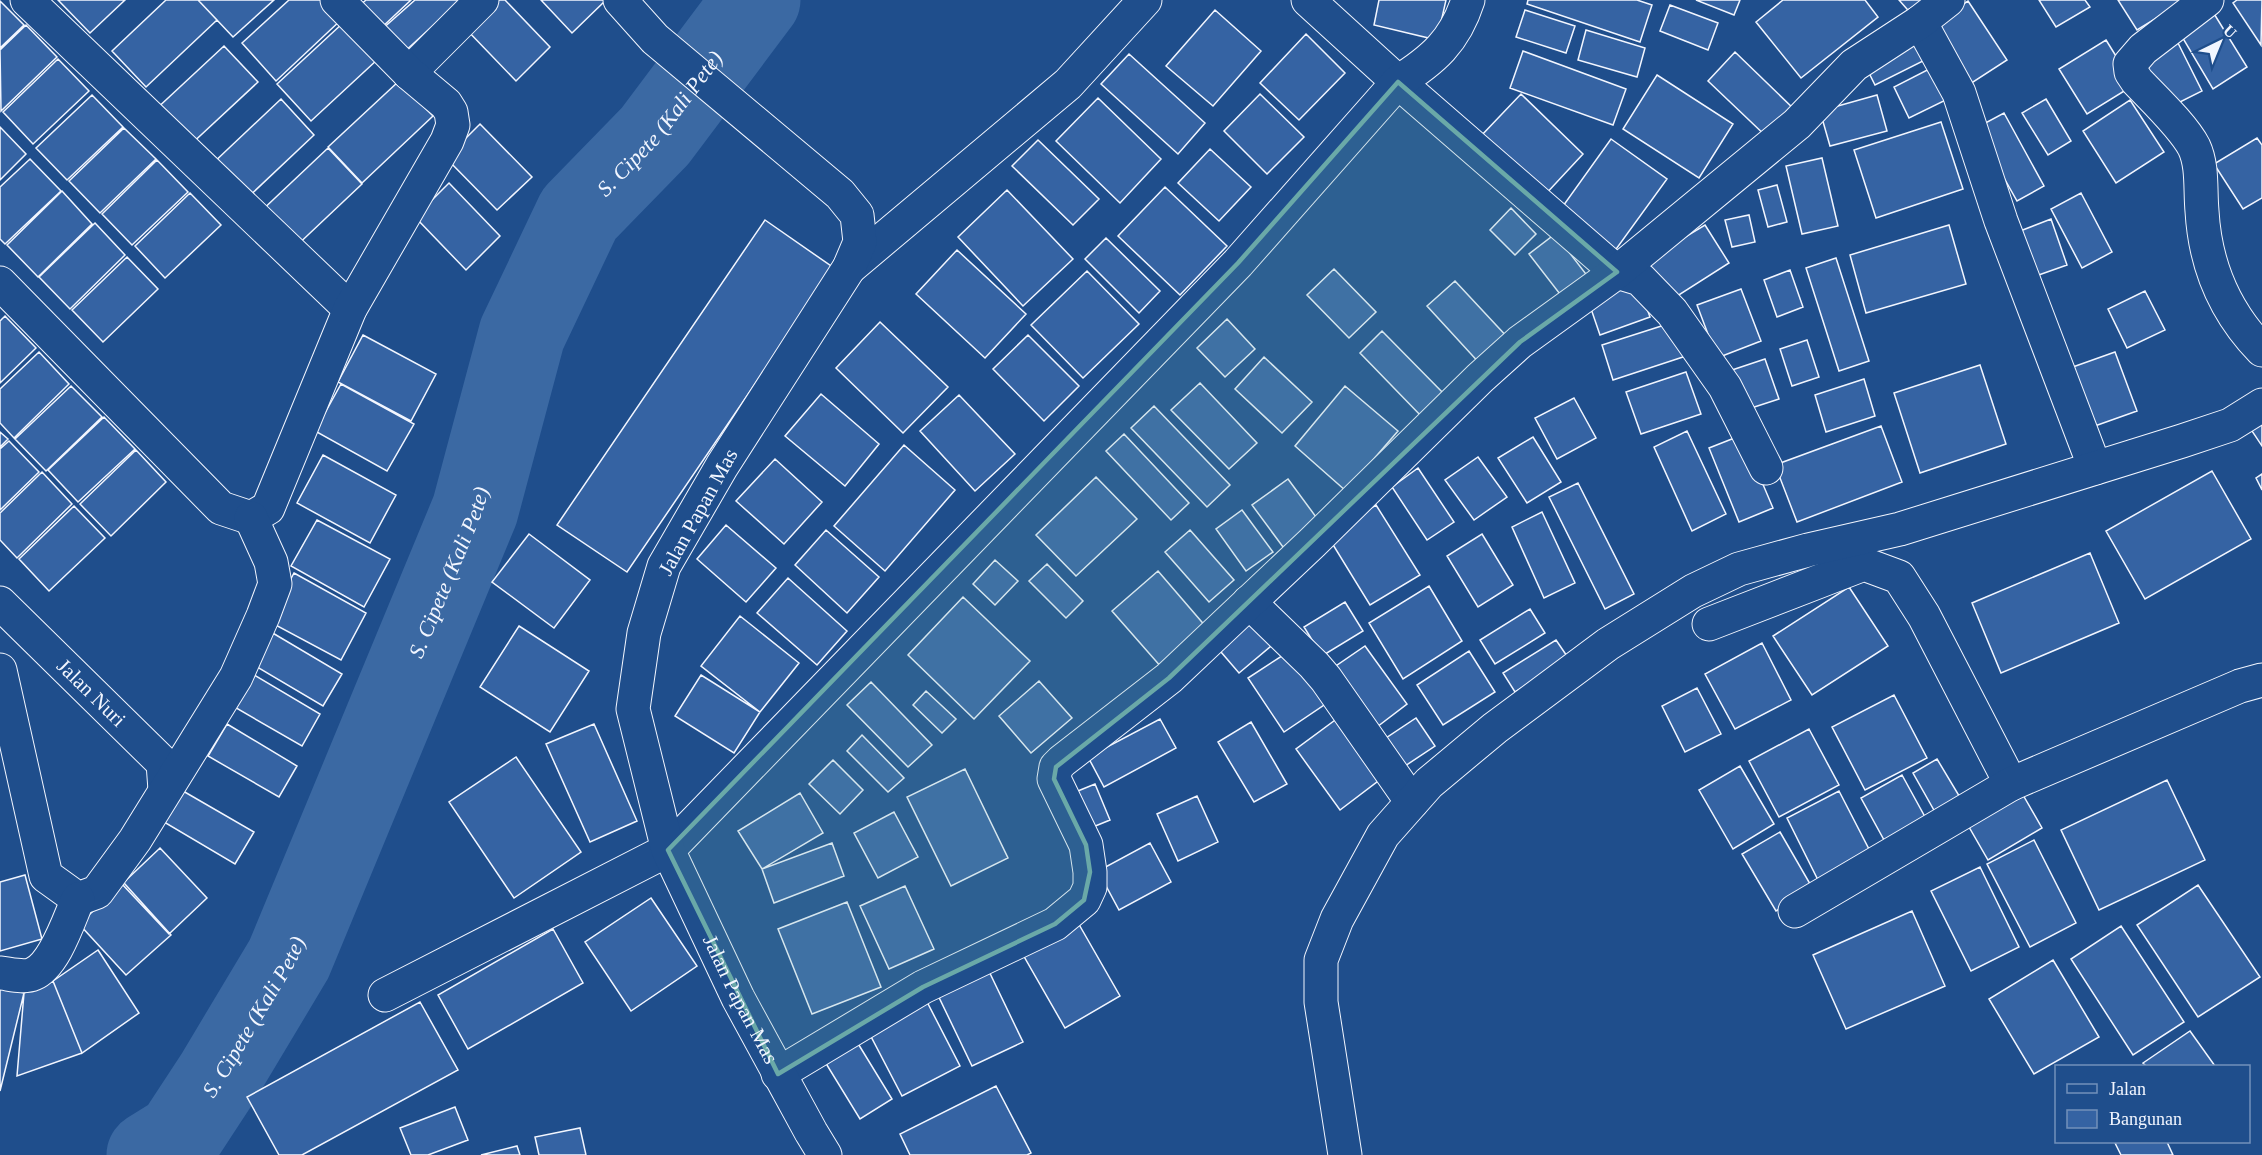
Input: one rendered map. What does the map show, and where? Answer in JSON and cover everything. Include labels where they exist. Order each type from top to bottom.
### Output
[{"type":"street","points":[[27,0],[350,309]]},
{"type":"street","points":[[250,518],[268,508],[350,309],[447,141],[453,125],[451,112],[446,104],[409,73],[338,0]]},
{"type":"street","points":[[409,73],[482,0]]},
{"type":"street","name":"Jalan Papan Mas","points":[[620,0],[655,39],[750,121],[840,194],[857,215],[860,242],[849,268],[722,466],[664,566],[644,633],[633,709],[668,850],[738,998],[778,1074],[825,1155]]},
{"type":"street","points":[[849,268],[1068,84],[1145,0]]},
{"type":"street","points":[[1308,0],[1398,82],[1617,272],[1640,279],[1672,312],[1725,387],[1766,468]]},
{"type":"street","points":[[385,995],[668,850],[1238,263],[1398,82],[1424,66],[1444,47],[1462,19],[1468,0]]},
{"type":"street","points":[[778,1074],[923,987],[1055,924],[1084,900],[1090,887],[1086,845],[1054,779],[1056,767],[1169,678],[1520,342],[1617,272],[1797,124],[1854,65],[1920,22],[1948,0]]},
{"type":"street","points":[[2207,0],[2143,49],[2130,64],[2131,72],[2193,146],[2198,160],[2203,235],[2215,281],[2245,333],[2262,350]]},
{"type":"street","points":[[1920,22],[1959,93],[2001,220],[2095,468]]},
{"type":"street","points":[[0,284],[221,508],[250,518],[271,562],[275,584],[236,677],[135,840],[97,892],[78,899],[51,958],[44,966],[33,974],[0,973]]},
{"type":"street","points":[[1345,1155],[1320,1002],[1321,960],[1338,919],[1383,835],[1429,783],[1495,728],[1608,644],[1702,587],[1739,569],[1808,550],[1900,529],[2095,468],[2230,425],[2262,405]]},
{"type":"street","points":[[1709,624],[1864,564],[1899,577],[1924,616],[2011,784]]},
{"type":"street","points":[[1249,602],[1320,672],[1412,802]]},
{"type":"street","name":"Jalan Nuri","points":[[0,603],[163,763],[165,790]]},
{"type":"street","points":[[0,670],[46,876],[78,899]]},
{"type":"street","points":[[1795,911],[2011,784],[2240,686],[2262,680]]},
{"type":"highlighted area","points":[[1398,82],[1617,272],[1520,342],[1169,678],[1056,767],[1054,779],[1086,845],[1090,872],[1084,900],[1055,924],[923,987],[778,1074],[668,850],[1238,263]]},
{"type":"building","points":[[58,0],[125,0],[90,33]]},
{"type":"building","points":[[166,0],[198,0],[217,20],[146,87],[112,51]]},
{"type":"building","points":[[200,0],[274,0],[233,37]]},
{"type":"building","points":[[289,0],[326,0],[343,18],[276,81],[242,43]]},
{"type":"building","points":[[366,0],[411,0],[379,30],[358,7]]},
{"type":"building","points":[[415,0],[461,0],[402,54],[380,31]]},
{"type":"building","points":[[494,0],[505,0],[550,47],[516,81],[465,28]]},
{"type":"building","points":[[541,0],[606,0],[572,33]]},
{"type":"building","points":[[1379,0],[1446,0],[1437,40],[1374,25]]},
{"type":"building","points":[[1528,0],[1637,0],[1652,5],[1640,42],[1527,4]]},
{"type":"building","points":[[1696,0],[1740,0],[1734,15]]},
{"type":"building","points":[[1783,0],[1865,0],[1878,17],[1801,78],[1756,22]]},
{"type":"building","points":[[1899,0],[1935,0],[1914,17]]},
{"type":"building","points":[[2039,0],[2085,0],[2090,7],[2056,27]]},
{"type":"building","points":[[2118,0],[2186,0],[2137,30]]},
{"type":"building","points":[[2237,0],[2262,0],[2261,45],[2233,3]]},
{"type":"building","points":[[0,1],[24,25],[0,48]]},
{"type":"building","points":[[1968,1],[2007,60],[1970,84],[1931,25]]},
{"type":"building","points":[[2208,4],[2247,67],[2213,89],[2178,30]]},
{"type":"building","points":[[1670,5],[1718,23],[1708,50],[1660,31]]},
{"type":"building","points":[[1215,10],[1261,51],[1213,106],[1166,66]]},
{"type":"building","points":[[1525,10],[1575,26],[1566,53],[1516,37]]},
{"type":"building","points":[[344,22],[378,59],[311,121],[277,84]]},
{"type":"building","points":[[26,25],[57,57],[1,111],[0,50]]},
{"type":"building","points":[[1586,30],[1645,48],[1637,77],[1578,60]]},
{"type":"building","points":[[1306,34],[1345,73],[1299,120],[1260,83]]},
{"type":"building","points":[[1917,34],[1929,58],[1875,85],[1863,61]]},
{"type":"building","points":[[2175,37],[2202,91],[2166,109],[2136,57]]},
{"type":"building","points":[[2106,40],[2134,85],[2087,114],[2059,69]]},
{"type":"building","points":[[224,46],[258,82],[187,148],[153,112]]},
{"type":"building","points":[[1523,51],[1626,89],[1613,125],[1510,88]]},
{"type":"building","points":[[1735,52],[1797,112],[1770,140],[1708,81]]},
{"type":"building","points":[[1129,54],[1205,123],[1178,154],[1101,84]]},
{"type":"building","points":[[58,59],[89,91],[33,144],[3,112]]},
{"type":"building","points":[[1937,65],[1952,97],[1909,118],[1894,87]]},
{"type":"building","points":[[1657,75],[1733,124],[1699,178],[1623,129]]},
{"type":"building","points":[[399,81],[433,116],[362,183],[328,147]]},
{"type":"building","points":[[1260,94],[1304,137],[1267,174],[1224,131]]},
{"type":"building","points":[[1521,94],[1583,154],[1543,197],[1480,137]]},
{"type":"building","points":[[92,95],[123,127],[67,180],[36,148]]},
{"type":"building","points":[[1877,95],[1887,131],[1830,146],[1820,111]]},
{"type":"building","points":[[1098,98],[1161,159],[1120,203],[1056,141]]},
{"type":"building","points":[[281,99],[314,135],[243,202],[210,166]]},
{"type":"building","points":[[2046,99],[2071,141],[2048,155],[2022,113]]},
{"type":"building","points":[[2130,100],[2164,152],[2116,183],[2083,131]]},
{"type":"building","points":[[2004,113],[2044,186],[2017,201],[1976,128]]},
{"type":"building","points":[[1941,122],[1963,189],[1876,218],[1854,150]]},
{"type":"building","points":[[480,124],[532,177],[497,210],[446,158]]},
{"type":"building","points":[[0,127],[26,154],[0,180]]},
{"type":"building","points":[[124,128],[156,159],[100,213],[69,181]]},
{"type":"building","points":[[2257,138],[2262,145],[2262,198],[2243,209],[2214,164]]},
{"type":"building","points":[[1611,139],[1667,179],[1614,252],[1558,213]]},
{"type":"building","points":[[1038,140],[1099,199],[1073,225],[1012,166]]},
{"type":"building","points":[[328,148],[362,184],[291,251],[257,215]]},
{"type":"building","points":[[1210,149],[1251,187],[1219,221],[1178,183]]},
{"type":"building","points":[[1822,158],[1838,226],[1802,234],[1786,166]]},
{"type":"building","points":[[30,159],[61,191],[5,244],[0,239],[0,187]]},
{"type":"building","points":[[157,160],[188,192],[132,245],[102,214]]},
{"type":"building","points":[[449,183],[500,236],[466,270],[415,217]]},
{"type":"building","points":[[1777,185],[1787,222],[1768,227],[1758,190]]},
{"type":"building","points":[[1165,187],[1227,246],[1180,295],[1118,236]]},
{"type":"building","points":[[1007,190],[1073,259],[1023,306],[958,237]]},
{"type":"building","points":[[62,191],[92,224],[38,277],[7,245]]},
{"type":"building","points":[[190,193],[221,225],[165,278],[135,246]]},
{"type":"building","points":[[2081,193],[2112,252],[2082,268],[2051,209]]},
{"type":"building","points":[[1511,208],[1536,234],[1515,255],[1490,230]]},
{"type":"building","points":[[1749,215],[1755,242],[1732,247],[1725,220]]},
{"type":"building","points":[[2051,219],[2067,265],[2033,277],[2015,233]]},
{"type":"building","points":[[765,220],[834,268],[627,572],[557,525]]},
{"type":"building","points":[[95,223],[125,255],[70,309],[39,277]]},
{"type":"building","points":[[1705,225],[1729,263],[1671,300],[1647,260]]},
{"type":"building","points":[[1949,225],[1966,284],[1866,313],[1850,255]]},
{"type":"building","points":[[1555,234],[1589,278],[1563,298],[1529,254]]},
{"type":"building","points":[[1106,238],[1160,291],[1139,313],[1085,259]]},
{"type":"building","points":[[957,250],[1026,314],[985,358],[916,294]]},
{"type":"building","points":[[127,257],[158,289],[103,342],[72,310]]},
{"type":"building","points":[[1836,258],[1869,361],[1839,371],[1806,268]]},
{"type":"building","points":[[1334,269],[1376,312],[1349,338],[1307,295]]},
{"type":"building","points":[[1790,270],[1803,307],[1777,317],[1764,280]]},
{"type":"building","points":[[1087,271],[1139,324],[1083,378],[1031,325]]},
{"type":"building","points":[[1455,281],[1510,340],[1482,366],[1427,306]]},
{"type":"building","points":[[1637,281],[1650,317],[1600,335],[1588,300]]},
{"type":"building","points":[[1741,289],[1761,341],[1717,358],[1697,305]]},
{"type":"building","points":[[2145,291],[2165,330],[2127,348],[2108,309]]},
{"type":"building","points":[[5,316],[36,348],[0,383],[0,321]]},
{"type":"building","points":[[1227,319],[1255,349],[1225,377],[1197,348]]},
{"type":"building","points":[[880,322],[948,387],[903,433],[836,368]]},
{"type":"building","points":[[1674,322],[1686,356],[1613,380],[1602,345]]},
{"type":"building","points":[[1382,331],[1447,397],[1424,419],[1360,353]]},
{"type":"building","points":[[363,335],[436,374],[411,421],[338,382]]},
{"type":"building","points":[[1028,335],[1079,386],[1044,421],[993,369]]},
{"type":"building","points":[[1807,340],[1819,377],[1792,386],[1780,349]]},
{"type":"building","points":[[39,352],[69,384],[14,438],[0,423],[0,389]]},
{"type":"building","points":[[2115,352],[2137,411],[2092,427],[2070,368]]},
{"type":"building","points":[[1264,357],[1312,402],[1282,433],[1235,389]]},
{"type":"building","points":[[1765,359],[1779,399],[1742,411],[1729,371]]},
{"type":"building","points":[[1980,365],[2006,444],[1920,473],[1894,393]]},
{"type":"building","points":[[1686,372],[1701,414],[1641,434],[1626,392]]},
{"type":"building","points":[[1864,379],[1875,416],[1826,432],[1815,395]]},
{"type":"building","points":[[1200,383],[1257,443],[1229,469],[1171,410]]},
{"type":"building","points":[[341,384],[414,424],[387,471],[315,431]]},
{"type":"building","points":[[71,386],[102,417],[46,471],[15,439]]},
{"type":"building","points":[[1345,386],[1398,431],[1346,491],[1295,446]]},
{"type":"building","points":[[821,394],[879,444],[845,486],[785,436]]},
{"type":"building","points":[[959,395],[1015,454],[975,491],[920,431]]},
{"type":"building","points":[[1574,398],[1596,438],[1557,459],[1535,418]]},
{"type":"building","points":[[1154,406],[1230,485],[1207,507],[1131,428]]},
{"type":"building","points":[[104,417],[135,449],[78,502],[48,470]]},
{"type":"building","points":[[2262,420],[2262,446],[2250,428]]},
{"type":"building","points":[[1881,426],[1902,482],[1797,522],[1775,465]]},
{"type":"building","points":[[1687,431],[1726,514],[1692,531],[1654,447]]},
{"type":"building","points":[[0,432],[8,439],[0,447]]},
{"type":"building","points":[[1124,434],[1189,503],[1171,520],[1106,451]]},
{"type":"building","points":[[1742,435],[1773,508],[1739,522],[1709,448]]},
{"type":"building","points":[[1533,437],[1561,482],[1527,503],[1498,458]]},
{"type":"building","points":[[9,441],[39,472],[0,510],[0,449]]},
{"type":"building","points":[[904,445],[955,490],[885,571],[834,526]]},
{"type":"building","points":[[136,450],[166,482],[111,536],[80,504]]},
{"type":"building","points":[[323,455],[396,495],[370,543],[297,503]]},
{"type":"building","points":[[1478,457],[1507,497],[1474,520],[1445,480]]},
{"type":"building","points":[[775,459],[822,502],[784,544],[736,501]]},
{"type":"building","points":[[1418,468],[1454,522],[1427,540],[1392,487]]},
{"type":"building","points":[[2212,471],[2251,539],[2145,599],[2106,531]]},
{"type":"building","points":[[42,472],[72,504],[17,558],[0,540],[0,513]]},
{"type":"building","points":[[2262,474],[2262,490],[2256,478]]},
{"type":"building","points":[[1096,477],[1137,519],[1076,576],[1036,535]]},
{"type":"building","points":[[1288,479],[1319,521],[1283,547],[1252,505]]},
{"type":"building","points":[[1578,483],[1634,594],[1605,609],[1549,497]]},
{"type":"building","points":[[1376,505],[1420,575],[1370,605],[1327,535]]},
{"type":"building","points":[[74,506],[105,538],[49,591],[19,559]]},
{"type":"building","points":[[1242,510],[1273,552],[1246,571],[1216,529]]},
{"type":"building","points":[[1542,512],[1575,583],[1544,598],[1512,527]]},
{"type":"building","points":[[317,520],[390,559],[364,607],[291,566]]},
{"type":"building","points":[[726,525],[776,568],[746,602],[697,559]]},
{"type":"building","points":[[826,530],[879,577],[847,613],[795,565]]},
{"type":"building","points":[[1190,530],[1234,580],[1209,602],[1165,552]]},
{"type":"building","points":[[529,534],[590,580],[554,628],[492,582]]},
{"type":"building","points":[[1482,534],[1513,585],[1478,607],[1447,556]]},
{"type":"building","points":[[2090,553],[2119,623],[2001,673],[1972,603]]},
{"type":"building","points":[[995,560],[1018,581],[995,605],[973,584]]},
{"type":"building","points":[[1047,564],[1083,601],[1066,618],[1029,581]]},
{"type":"building","points":[[1158,571],[1207,628],[1162,668],[1112,611]]},
{"type":"building","points":[[294,573],[366,613],[341,660],[268,621]]},
{"type":"building","points":[[788,578],[847,631],[817,665],[757,613]]},
{"type":"building","points":[[1429,586],[1462,641],[1403,679],[1369,623]]},
{"type":"building","points":[[1849,587],[1888,646],[1812,695],[1773,636]]},
{"type":"building","points":[[963,597],[1030,661],[974,719],[908,655]]},
{"type":"building","points":[[1345,602],[1363,631],[1322,656],[1304,627]]},
{"type":"building","points":[[1530,609],[1545,633],[1495,664],[1480,640]]},
{"type":"building","points":[[740,616],[799,663],[760,712],[701,666]]},
{"type":"building","points":[[1248,619],[1271,646],[1239,673],[1215,645]]},
{"type":"building","points":[[519,626],[589,671],[550,732],[480,687]]},
{"type":"building","points":[[271,632],[342,674],[323,706],[252,664]]},
{"type":"building","points":[[1556,640],[1569,659],[1515,692],[1503,673]]},
{"type":"building","points":[[1762,643],[1791,700],[1735,729],[1705,674]]},
{"type":"building","points":[[1365,646],[1407,704],[1373,730],[1330,670]]},
{"type":"building","points":[[1291,650],[1327,703],[1284,732],[1248,678]]},
{"type":"building","points":[[1469,651],[1495,692],[1443,725],[1417,685]]},
{"type":"building","points":[[249,672],[320,714],[302,746],[231,705]]},
{"type":"building","points":[[701,675],[760,712],[734,753],[675,716]]},
{"type":"building","points":[[1039,681],[1072,718],[1031,753],[999,716]]},
{"type":"building","points":[[871,682],[932,745],[908,767],[847,705]]},
{"type":"building","points":[[1697,688],[1721,734],[1685,752],[1662,706]]},
{"type":"building","points":[[926,691],[956,719],[942,733],[913,705]]},
{"type":"building","points":[[1894,695],[1927,758],[1865,790],[1832,727]]},
{"type":"building","points":[[1342,715],[1386,775],[1340,810],[1296,749]]},
{"type":"building","points":[[1416,718],[1435,746],[1399,770],[1380,742]]},
{"type":"building","points":[[1160,719],[1176,748],[1104,787],[1088,757]]},
{"type":"building","points":[[1251,722],[1287,784],[1254,802],[1218,742]]},
{"type":"building","points":[[227,724],[297,766],[279,797],[208,756]]},
{"type":"building","points":[[594,724],[637,821],[590,842],[546,744]]},
{"type":"building","points":[[1809,729],[1839,785],[1779,817],[1749,761]]},
{"type":"building","points":[[862,735],[904,778],[888,792],[847,751]]},
{"type":"building","points":[[516,757],[581,852],[514,898],[449,802]]},
{"type":"building","points":[[1937,759],[1964,804],[1939,819],[1913,773]]},
{"type":"building","points":[[833,760],[863,790],[840,814],[809,784]]},
{"type":"building","points":[[1740,766],[1774,824],[1733,849],[1699,790]]},
{"type":"building","points":[[965,769],[1008,858],[951,886],[907,797]]},
{"type":"building","points":[[1902,775],[1930,826],[1889,849],[1861,798]]},
{"type":"building","points":[[2167,780],[2205,860],[2099,910],[2061,830]]},
{"type":"building","points":[[1095,784],[1110,820],[1088,829],[1073,793]]},
{"type":"building","points":[[2019,788],[2042,828],[1988,860],[1965,820]]},
{"type":"building","points":[[183,791],[254,832],[235,864],[164,822]]},
{"type":"building","points":[[1839,791],[1872,855],[1819,882],[1787,818]]},
{"type":"building","points":[[800,793],[823,833],[762,869],[738,831]]},
{"type":"building","points":[[1197,796],[1218,842],[1178,861],[1157,814]]},
{"type":"building","points":[[894,812],[918,857],[878,878],[854,833]]},
{"type":"building","points":[[1780,832],[1813,889],[1776,911],[1742,854]]},
{"type":"building","points":[[2034,840],[2076,923],[2030,947],[1987,864]]},
{"type":"building","points":[[832,843],[844,876],[774,903],[762,869]]},
{"type":"building","points":[[1150,843],[1171,882],[1119,910],[1098,871]]},
{"type":"building","points":[[160,848],[207,898],[169,934],[122,884]]},
{"type":"building","points":[[1980,867],[2019,947],[1971,971],[1931,891]]},
{"type":"building","points":[[25,875],[42,939],[0,951],[0,882]]},
{"type":"building","points":[[124,883],[171,935],[126,975],[79,924]]},
{"type":"building","points":[[2198,885],[2260,977],[2198,1017],[2137,925]]},
{"type":"building","points":[[905,886],[934,949],[889,969],[860,906]]},
{"type":"building","points":[[651,898],[697,966],[631,1011],[585,942]]},
{"type":"building","points":[[847,902],[881,987],[812,1014],[778,929]]},
{"type":"building","points":[[1912,911],[1945,986],[1846,1029],[1813,955]]},
{"type":"building","points":[[1073,914],[1120,996],[1065,1028],[1018,946]]},
{"type":"building","points":[[2121,926],[2184,1022],[2133,1055],[2071,959]]},
{"type":"building","points":[[553,929],[583,983],[468,1049],[438,995]]},
{"type":"building","points":[[98,950],[139,1013],[82,1053],[53,981]]},
{"type":"building","points":[[2053,960],[2099,1037],[2034,1074],[1989,999]]},
{"type":"building","points":[[985,963],[1023,1042],[972,1066],[934,987]]},
{"type":"building","points":[[53,981],[82,1053],[17,1076],[24,993]]},
{"type":"building","points":[[0,987],[24,993],[0,1091]]},
{"type":"building","points":[[924,996],[960,1066],[902,1096],[865,1025]]},
{"type":"building","points":[[420,1002],[458,1070],[302,1155],[279,1155],[247,1097]]},
{"type":"building","points":[[2190,1031],[2214,1065],[2145,1065],[2143,1063]]},
{"type":"building","points":[[854,1037],[892,1099],[860,1119],[822,1057]]},
{"type":"building","points":[[996,1086],[1031,1153],[1027,1155],[910,1155],[900,1134]]},
{"type":"building","points":[[455,1107],[468,1140],[428,1155],[411,1155],[400,1128]]},
{"type":"building","points":[[580,1128],[586,1155],[539,1155],[535,1137]]},
{"type":"building","points":[[2115,1143],[2167,1143],[2173,1155],[2121,1155]]},
{"type":"building","points":[[517,1146],[520,1155],[481,1155]]},
{"type":"waterway","name":"S. Cipete (Kali Pete)","points":[[150,1155],[179,1137],[219,1076],[289,959],[475,510],[522,334],[579,214],[655,136],[757,0]]}]
